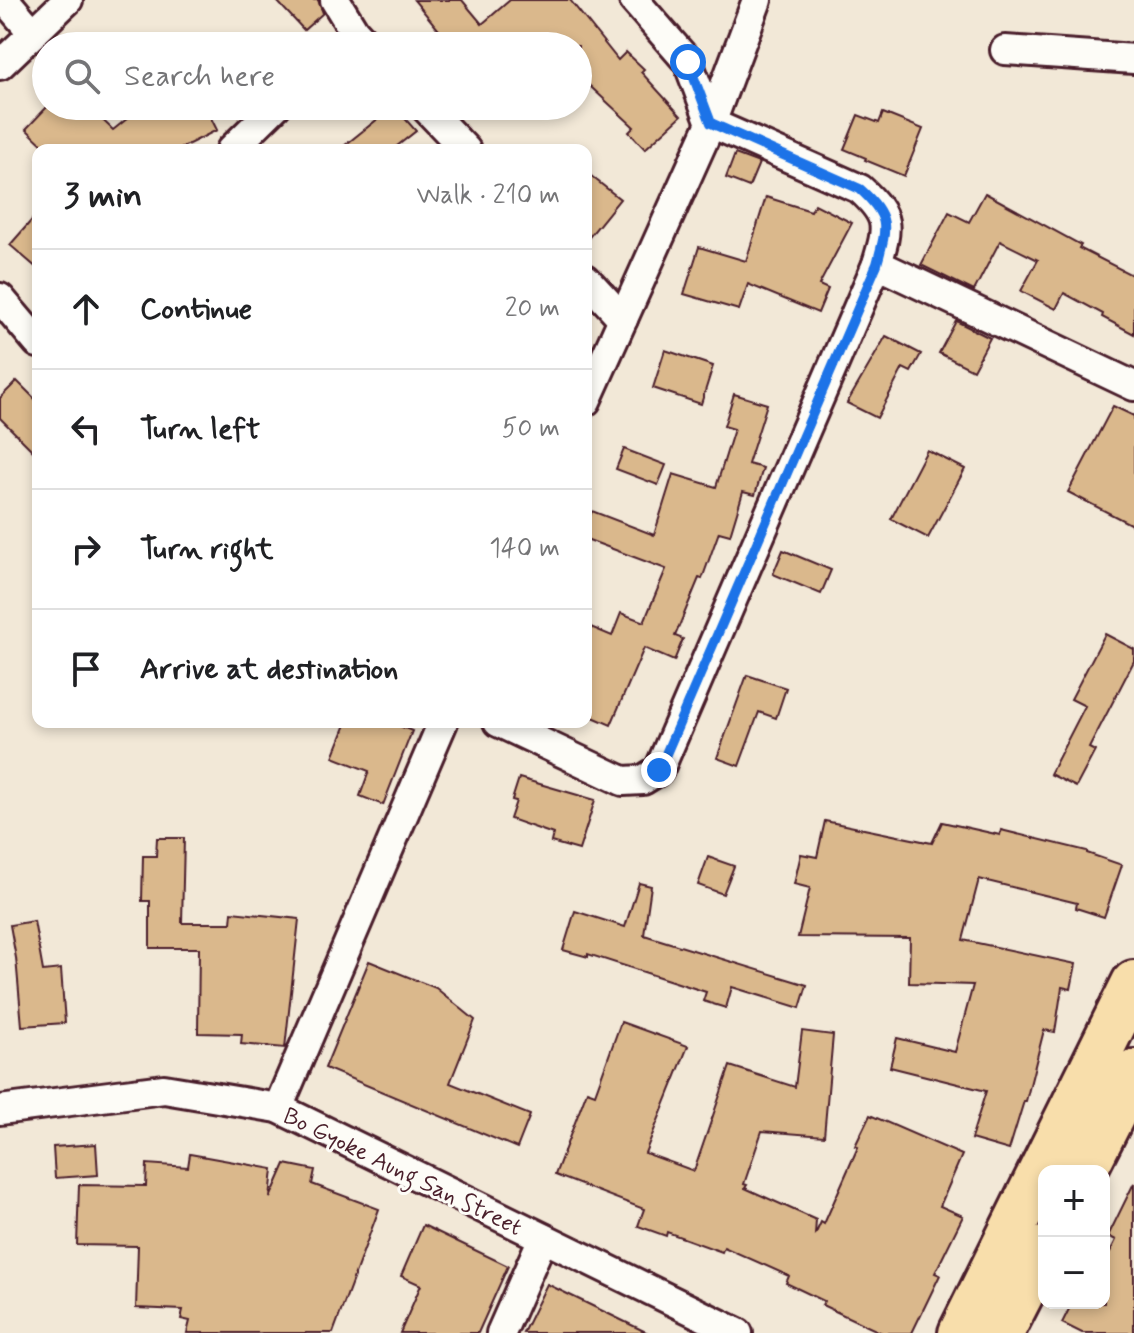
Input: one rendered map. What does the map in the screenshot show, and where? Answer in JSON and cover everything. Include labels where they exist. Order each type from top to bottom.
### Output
[{"type":"highway","points":[[961,1333],[1134,983]]},
{"type":"highway","points":[[1087,1165],[1134,1072]]},
{"type":"highway","points":[[1001,1333],[1038,1261]]},
{"type":"street","points":[[5,0],[32,32]]},
{"type":"street","points":[[34,32],[68,0]]},
{"type":"street","points":[[335,0],[350,32]]},
{"type":"street","points":[[511,728],[623,781],[643,780],[659,770],[877,264],[885,233],[879,206],[860,189],[711,123],[688,62],[634,0]]},
{"type":"street","points":[[592,388],[711,123],[757,0]]},
{"type":"street","points":[[0,65],[32,34]]},
{"type":"street","points":[[1005,50],[1134,59]]},
{"type":"street","points":[[237,144],[262,120]]},
{"type":"street","points":[[437,120],[460,144]]},
{"type":"street","points":[[877,264],[1134,386]]},
{"type":"street","points":[[592,285],[623,319]]},
{"type":"street","points":[[0,298],[32,334]]},
{"type":"street","points":[[278,1108],[440,728]]},
{"type":"street","name":"Bo Gyoke Aung San Street","points":[[0,1110],[164,1089],[278,1108],[738,1333]]},
{"type":"street","points":[[501,1333],[543,1238]]},
{"type":"building","points":[[276,0],[318,0],[323,13],[304,30]]},
{"type":"building","points":[[414,0],[462,0],[482,24],[510,0],[570,0],[618,60],[626,52],[644,69],[641,72],[681,116],[645,149],[629,132],[634,127],[592,88],[592,32],[440,32]]},
{"type":"building","points":[[883,113],[923,129],[904,176],[844,149],[858,115],[879,123]]},
{"type":"building","points":[[35,120],[103,120],[113,130],[126,120],[212,120],[217,130],[189,144],[42,144],[26,129]]},
{"type":"building","points":[[376,120],[406,120],[416,131],[400,144],[346,144]]},
{"type":"building","points":[[735,154],[759,163],[749,187],[726,178]]},
{"type":"building","points":[[592,177],[620,199],[592,234]]},
{"type":"building","points":[[985,193],[1134,276],[1134,334],[1064,293],[1056,309],[1021,291],[1038,260],[1000,241],[974,291],[921,265],[949,212],[969,222]]},
{"type":"building","points":[[766,197],[811,211],[815,204],[852,223],[819,285],[828,289],[818,313],[748,284],[739,310],[684,294],[699,247],[746,261]]},
{"type":"building","points":[[32,220],[32,264],[10,245]]},
{"type":"building","points":[[956,321],[990,338],[973,370],[939,353]]},
{"type":"building","points":[[886,336],[921,354],[911,372],[903,368],[877,418],[847,403]]},
{"type":"building","points":[[665,350],[713,366],[701,404],[653,388]]},
{"type":"building","points":[[17,381],[32,396],[32,450],[0,418],[0,398]]},
{"type":"building","points":[[734,394],[767,404],[748,464],[763,468],[755,495],[743,492],[730,535],[719,532],[702,579],[699,578],[675,636],[683,639],[674,661],[644,648],[611,725],[592,717],[592,628],[612,636],[621,613],[644,622],[666,569],[592,541],[592,511],[654,535],[673,474],[716,487],[734,429],[724,426]]},
{"type":"building","points":[[1113,406],[1134,416],[1134,526],[1068,492]]},
{"type":"building","points":[[624,449],[666,465],[658,485],[616,469]]},
{"type":"building","points":[[927,450],[965,469],[928,538],[891,519]]},
{"type":"building","points":[[783,550],[831,570],[821,594],[773,574]]},
{"type":"building","points":[[1105,634],[1134,649],[1134,661],[1089,748],[1095,751],[1076,787],[1050,774],[1085,706],[1071,699]]},
{"type":"building","points":[[747,675],[786,688],[776,718],[759,712],[739,766],[717,758]]},
{"type":"building","points":[[345,728],[405,728],[412,731],[383,805],[360,796],[369,771],[333,757]]},
{"type":"building","points":[[519,778],[595,800],[579,850],[551,842],[553,834],[510,819]]},
{"type":"building","points":[[825,821],[932,843],[942,822],[1000,835],[1001,830],[1087,851],[1122,865],[1104,917],[1076,908],[1077,903],[979,879],[963,940],[1076,964],[1071,989],[1062,987],[1055,1032],[1044,1030],[1026,1101],[1009,1150],[971,1139],[986,1091],[890,1067],[897,1038],[955,1052],[973,985],[909,983],[910,938],[798,937],[810,888],[794,884],[801,854],[817,857]]},
{"type":"building","points":[[157,838],[184,838],[182,923],[231,923],[232,912],[299,919],[285,1048],[241,1044],[242,1034],[198,1033],[199,948],[150,948],[150,901],[142,901],[143,856],[156,856]]},
{"type":"building","points":[[708,857],[734,866],[723,894],[698,885]]},
{"type":"building","points":[[639,883],[651,886],[644,935],[807,985],[800,1008],[732,987],[726,1008],[703,1001],[706,992],[588,954],[588,957],[563,950],[575,911],[625,927]]},
{"type":"building","points":[[34,921],[43,971],[61,969],[65,1023],[22,1026],[10,925]]},
{"type":"building","points":[[369,961],[436,988],[475,1020],[450,1083],[530,1115],[517,1148],[325,1068]]},
{"type":"building","points":[[621,1022],[688,1046],[645,1153],[694,1171],[730,1066],[795,1087],[802,1031],[833,1035],[824,1136],[762,1131],[744,1184],[747,1185],[745,1188],[816,1220],[815,1235],[821,1222],[824,1224],[870,1115],[962,1155],[940,1206],[963,1216],[935,1273],[940,1275],[912,1333],[882,1333],[822,1305],[824,1301],[786,1283],[789,1276],[724,1247],[722,1252],[667,1232],[666,1236],[638,1226],[644,1209],[555,1175],[587,1091],[595,1094]]},
{"type":"building","points":[[96,1144],[98,1175],[55,1178],[53,1147]]},
{"type":"building","points":[[190,1154],[273,1169],[270,1198],[285,1164],[315,1170],[312,1184],[379,1209],[333,1333],[187,1333],[190,1321],[181,1319],[183,1310],[136,1308],[138,1246],[77,1245],[79,1185],[146,1186],[147,1164],[188,1167]]},
{"type":"building","points":[[1134,1183],[1134,1333],[1082,1333],[1062,1323],[1069,1309],[1110,1309],[1110,1252],[1116,1240],[1110,1237]]},
{"type":"building","points":[[423,1225],[508,1266],[478,1333],[400,1333],[421,1285],[401,1276]]},
{"type":"building","points":[[547,1284],[648,1333],[523,1333]]},
{"type":"route","points":[[659,770],[877,264],[885,233],[879,206],[860,189],[711,123],[688,62]]}]
